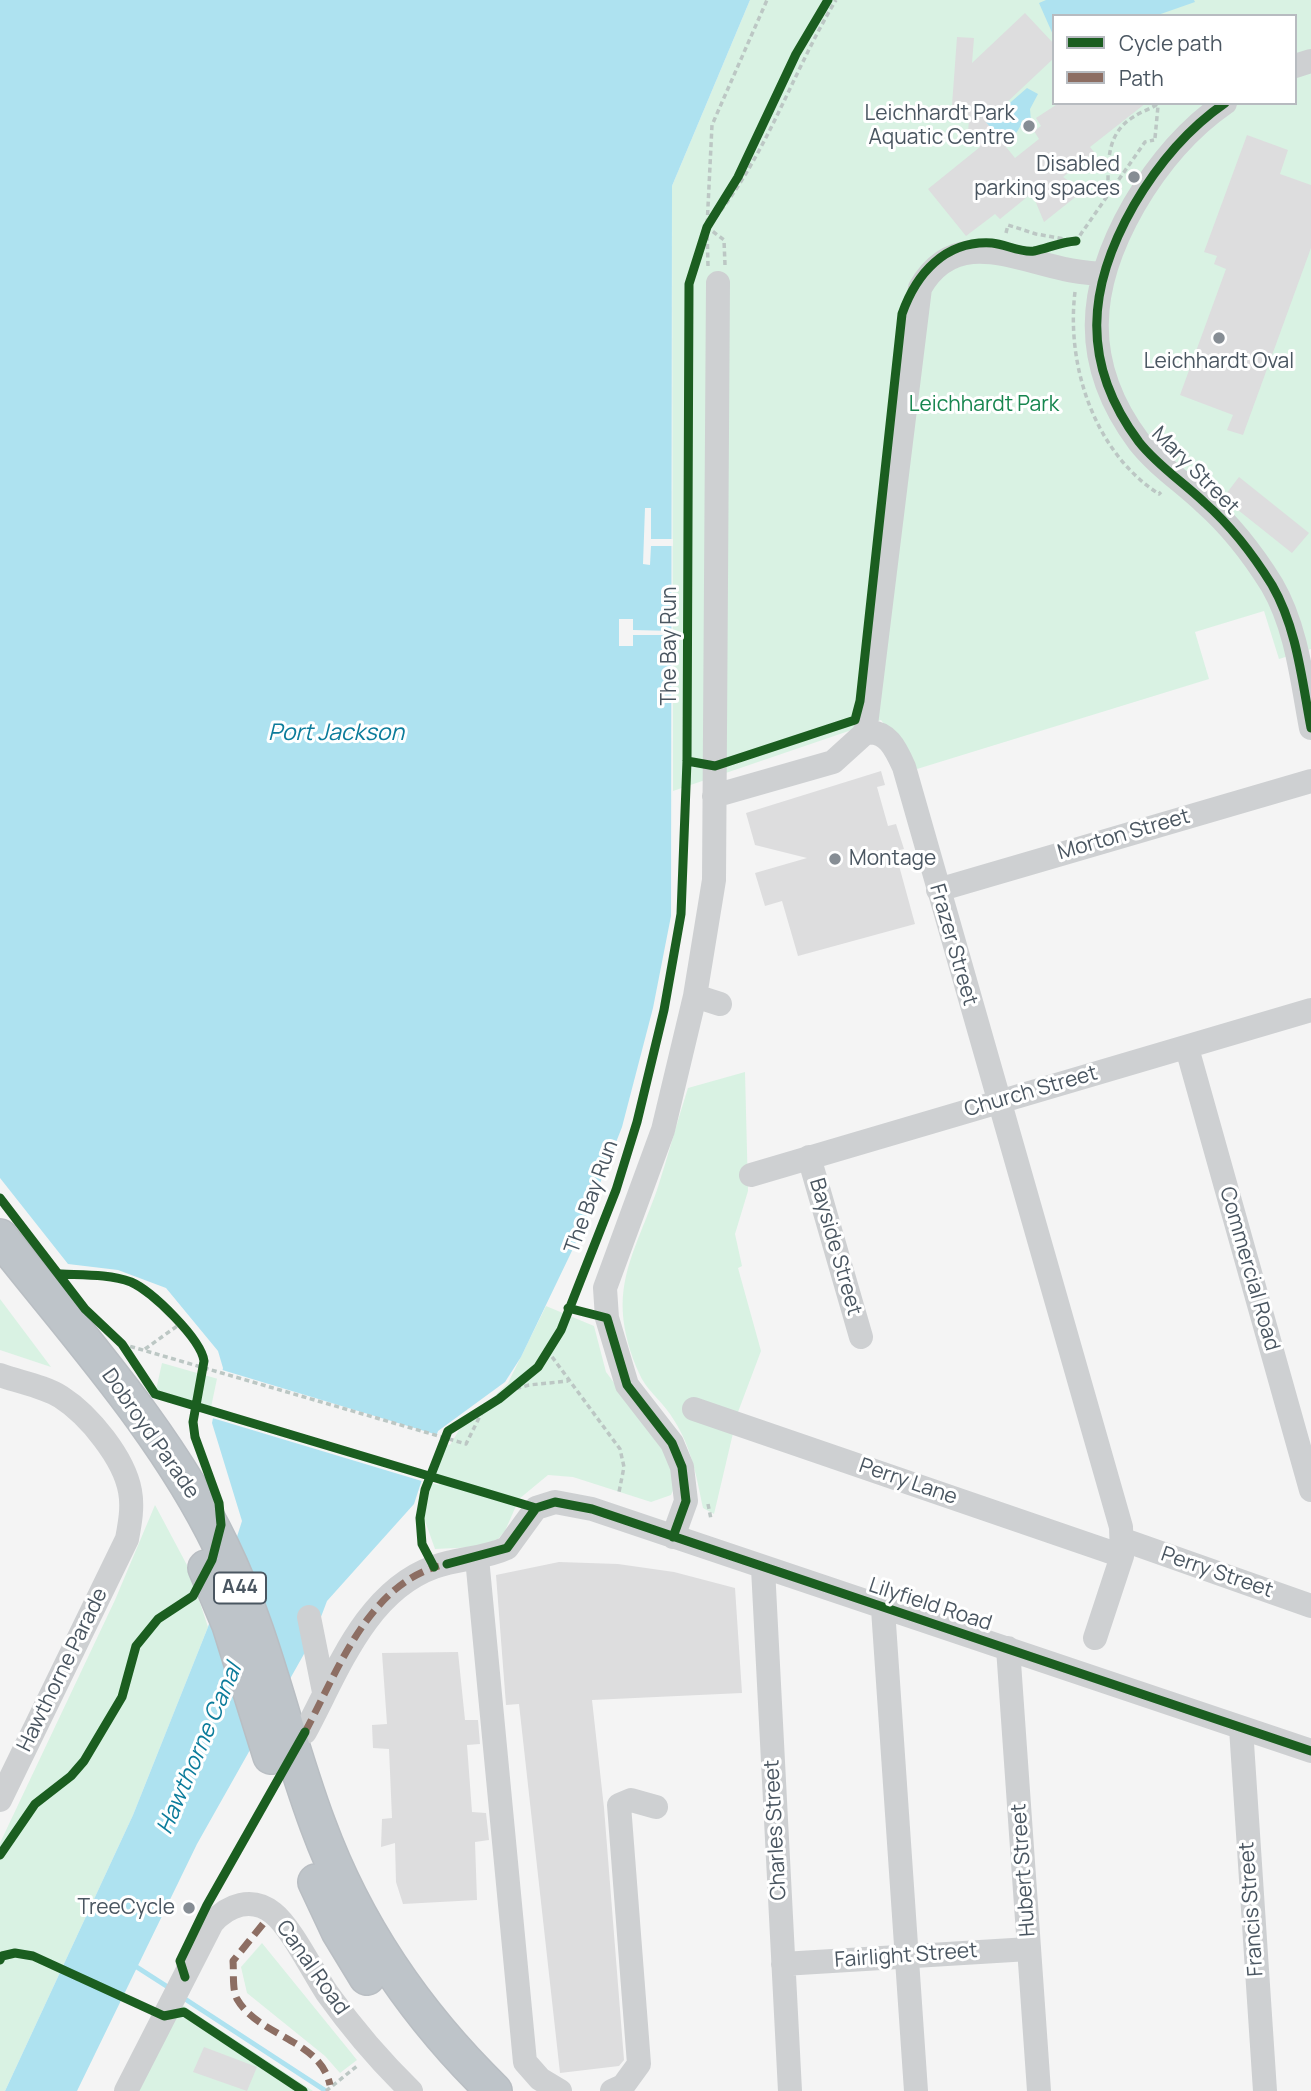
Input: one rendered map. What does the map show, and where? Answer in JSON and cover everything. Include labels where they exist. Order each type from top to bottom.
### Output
[{"type":"highway","name":"Dobroyd Parade","points":[[0,1237],[145,1421],[189,1482],[248,1605],[310,1870],[339,1931],[390,2009],[460,2091]]},
{"type":"highway","name":"Dobroyd Parade","points":[[0,1267],[80,1369],[178,1511],[211,1578],[292,1785],[318,1825],[345,1891],[377,1949],[415,2004],[457,2055],[494,2091]]},
{"type":"street","name":"Mary Street","points":[[1223,105],[1202,119],[1160,165],[1127,217],[1102,274],[1096,310],[1098,353],[1116,407],[1142,444],[1160,465],[1205,502],[1245,548],[1273,587],[1296,648],[1311,728]]},
{"type":"street","points":[[715,796],[833,762],[865,733],[920,288],[933,270],[944,261],[982,251],[1102,274]]},
{"type":"street","points":[[673,1537],[687,1501],[682,1467],[671,1443],[627,1385],[607,1318],[605,1288],[663,1130],[695,996],[715,880],[718,283]]},
{"type":"street","name":"Frazer Street","points":[[865,733],[875,731],[885,736],[904,767],[1123,1548]]},
{"type":"street","name":"Morton Street","points":[[938,890],[1311,781]]},
{"type":"street","points":[[695,996],[720,1004]]},
{"type":"street","name":"Church Street","points":[[751,1175],[1311,1010]]},
{"type":"street","name":"Commercial Road","points":[[1187,1048],[1311,1490]]},
{"type":"street","name":"Bayside Street","points":[[809,1157],[861,1337]]},
{"type":"street","name":"Dobroyd Parade","points":[[0,1375],[59,1395],[87,1416],[111,1451],[130,1489],[132,1514],[127,1539]]},
{"type":"street","name":"Perry Lane","points":[[694,1409],[1123,1548]]},
{"type":"street","name":"Lilyfield Road","points":[[477,1558],[507,1548],[536,1508],[555,1502],[573,1504],[1311,1751]]},
{"type":"street","name":"Hawthorne Parade","points":[[0,1800],[127,1539]]},
{"type":"street","points":[[1095,1638],[1123,1548]]},
{"type":"street","name":"Perry Street","points":[[1123,1548],[1311,1606]]},
{"type":"street","points":[[304,1732],[365,1623],[396,1591],[433,1567],[477,1558],[525,2062],[540,2079],[560,2091]]},
{"type":"street","name":"Charles Street","points":[[763,1568],[790,2091]]},
{"type":"street","points":[[883,1609],[916,2091]]},
{"type":"street","points":[[309,1617],[324,1692]]},
{"type":"street","name":"Hubert Street","points":[[1008,1648],[1039,2091]]},
{"type":"street","name":"Francis Street","points":[[1241,1728],[1265,2091]]},
{"type":"street","points":[[612,2091],[623,2087],[639,2064],[619,1805],[631,1800],[656,1807]]},
{"type":"street","name":"Canal Road","points":[[126,2091],[212,1923],[230,1907],[251,1904],[274,1914],[349,2022],[411,2091]]},
{"type":"street","name":"Fairlight Street","points":[[783,1964],[1029,1949]]},
{"type":"path","points":[[707,227],[724,240],[726,270],[718,283],[709,269],[707,227],[712,125],[767,0]]},
{"type":"path","points":[[696,261],[707,227],[738,177],[796,54],[828,0]]},
{"type":"path","points":[[707,227],[744,180],[808,47],[836,0]]},
{"type":"path","points":[[1108,191],[1108,159],[1115,132],[1130,119],[1158,105],[1158,125]]},
{"type":"path","points":[[1044,247],[1076,241],[1108,191],[1145,142],[1154,140]]},
{"type":"path","points":[[1006,235],[1008,225],[1036,234],[1076,241]]},
{"type":"path","points":[[565,1319],[570,1305]]},
{"type":"path","points":[[173,1316],[188,1333]]},
{"type":"path","points":[[145,1349],[180,1324]]},
{"type":"path","points":[[113,1335],[131,1357]]},
{"type":"path","points":[[554,1340],[545,1354],[620,1449],[624,1466],[619,1492]]},
{"type":"path","points":[[122,1344],[466,1444],[491,1404]]},
{"type":"path","points":[[202,1374],[203,1353]]},
{"type":"path","points":[[460,1424],[528,1375]]},
{"type":"path","points":[[508,1391],[529,1385],[568,1381]]},
{"type":"path","points":[[326,2091],[330,2085]]},
{"type":"green space","name":"Leichhardt Park","points":[[750,0],[1311,0],[1311,649],[1279,659],[1264,611],[1195,632],[1209,679],[917,769],[881,720],[673,791],[672,186]]},
{"type":"green space","points":[[745,1072],[748,1191],[735,1234],[742,1266],[738,1268],[761,1351],[738,1412],[714,1514],[703,1508],[692,1460],[677,1425],[639,1373],[629,1345],[623,1299],[631,1259],[657,1190],[688,1088]]},
{"type":"green space","points":[[0,1299],[51,1367],[0,1350]]},
{"type":"green space","points":[[546,1306],[594,1326],[606,1372],[663,1448],[676,1483],[671,1495],[651,1502],[573,1477],[548,1475],[519,1499],[505,1531],[498,1539],[477,1547],[435,1549],[424,1518],[431,1483],[439,1485],[441,1476],[156,1390],[162,1363],[450,1445],[459,1430],[508,1383]]},
{"type":"green space","points":[[155,1505],[188,1567],[208,1627],[133,1815],[5,2091],[0,2091],[0,1843],[115,1600]]},
{"type":"green space","points":[[262,1943],[357,2060],[340,2073],[325,2056],[247,1993],[241,1967]]},
{"type":"green space","points":[[181,2004],[313,2091],[137,2091]]},
{"type":"water","name":"Port Jackson","points":[[0,0],[750,0],[672,186],[671,916],[653,1008],[622,1127],[581,1232],[521,1357],[505,1382],[438,1431],[414,1504],[327,1601],[313,1638],[197,1844],[77,2091],[5,2091],[133,1815],[208,1627],[242,1521],[212,1423],[223,1368],[218,1351],[166,1288],[118,1270],[68,1264],[0,1178]]},
{"type":"water","points":[[1046,0],[1195,2],[1161,14],[1052,14],[1052,32],[1039,3]]},
{"type":"water","points":[[1027,88],[1038,94],[1030,109],[1031,122],[1027,124],[1022,120],[1015,134],[1001,143],[981,123],[990,115],[1005,118],[1004,108]]},
{"type":"pier","points":[[645,508],[651,508],[651,539],[673,539],[673,546],[651,546],[650,565],[643,564]]},
{"type":"pier","points":[[619,619],[633,619],[633,630],[673,631],[673,635],[633,635],[633,646],[619,646]]},
{"type":"pier","points":[[219,1369],[441,1436],[425,1482],[209,1417]]},
{"type":"building","points":[[1025,13],[1052,42],[1052,60],[986,122],[1015,158],[1039,139],[1034,131],[1041,126],[1036,118],[1056,105],[1143,105],[1090,147],[1094,152],[1063,177],[1083,191],[1044,222],[1032,193],[1000,219],[995,214],[966,236],[928,189],[980,147],[968,132],[969,120],[951,119],[957,37],[974,38],[972,63]]},
{"type":"building","points":[[1247,135],[1288,150],[1280,174],[1311,185],[1311,248],[1243,435],[1227,430],[1233,415],[1180,395],[1226,269],[1214,264],[1217,256],[1204,252]]},
{"type":"building","points":[[1239,477],[1309,533],[1292,553],[1223,498]]},
{"type":"building","name":"Montage","points":[[881,771],[885,785],[877,787],[888,826],[896,824],[904,849],[895,851],[915,924],[798,956],[782,901],[765,906],[755,873],[807,858],[755,845],[746,813]]},
{"type":"building","points":[[559,1562],[618,1564],[674,1572],[735,1588],[742,1693],[592,1700],[604,1808],[624,2060],[619,2066],[560,2073],[519,1704],[506,1705],[496,1575]]},
{"type":"building","points":[[458,1652],[465,1720],[478,1720],[480,1744],[467,1745],[472,1812],[486,1813],[489,1840],[475,1842],[477,1900],[403,1904],[396,1882],[395,1843],[381,1847],[382,1819],[392,1818],[389,1749],[373,1748],[372,1725],[387,1724],[382,1653]]},
{"type":"building","points":[[204,2047],[257,2067],[247,2091],[193,2072]]},
{"type":"waterway","points":[[132,1964],[171,1989]]},
{"type":"waterway","points":[[182,1997],[326,2091]]},
{"type":"marked path","points":[[305,1732],[342,1659],[373,1612],[392,1592],[414,1576],[439,1566]]},
{"type":"marked path","points":[[263,1924],[233,1961],[235,1995],[247,2012],[259,2022],[314,2058],[324,2070],[330,2085]]},
{"type":"cycle path","name":"The Bay Run","points":[[434,1567],[422,1544],[420,1518],[425,1490],[448,1431],[499,1399],[538,1367],[561,1330],[616,1190],[637,1122],[664,1010],[681,914],[687,761],[689,284],[707,227],[738,177],[796,54],[828,0]]},
{"type":"cycle path","points":[[1222,105],[1185,136],[1163,162],[1134,205],[1118,235],[1099,295],[1099,354],[1107,383],[1120,412],[1139,442],[1154,459],[1224,521],[1250,552],[1272,585],[1293,637],[1311,728]]},
{"type":"cycle path","points":[[687,761],[715,766],[855,720],[860,701],[902,314],[908,299],[924,273],[935,262],[960,247],[992,243],[1029,251],[1076,241]]},
{"type":"cycle path","points":[[0,1198],[85,1309],[122,1344],[155,1394],[536,1508]]},
{"type":"cycle path","points":[[0,1855],[35,1804],[71,1776],[84,1761],[122,1697],[136,1646],[158,1619],[193,1596],[212,1560],[221,1525],[219,1503],[195,1437],[193,1422],[204,1361],[194,1341],[163,1305],[131,1282],[105,1276],[61,1274]]},
{"type":"cycle path","points":[[568,1308],[607,1318],[627,1385],[672,1443],[682,1467],[686,1501],[673,1537]]},
{"type":"cycle path","points":[[536,1508],[555,1502],[592,1509],[1311,1751]]},
{"type":"cycle path","points":[[447,1564],[507,1548],[536,1508]]},
{"type":"cycle path","points":[[185,1977],[180,1961],[207,1905],[305,1732]]},
{"type":"cycle path","points":[[0,1960],[2,1956],[15,1953],[33,1956],[164,2016],[184,2012],[303,2091]]},
{"type":"place","name":"Leichhardt Park Aquatic Centre","points":[[1029,126]]},
{"type":"place","name":"Disabled parking spaces","points":[[1134,177]]},
{"type":"place","name":"Leichhardt Oval","points":[[1219,338]]},
{"type":"place","name":"Montage","points":[[835,859]]},
{"type":"place","name":"TreeCycle","points":[[189,1908]]},
{"type":"water label","name":"Hawthorne Canal","points":[[200,1749]]}]
